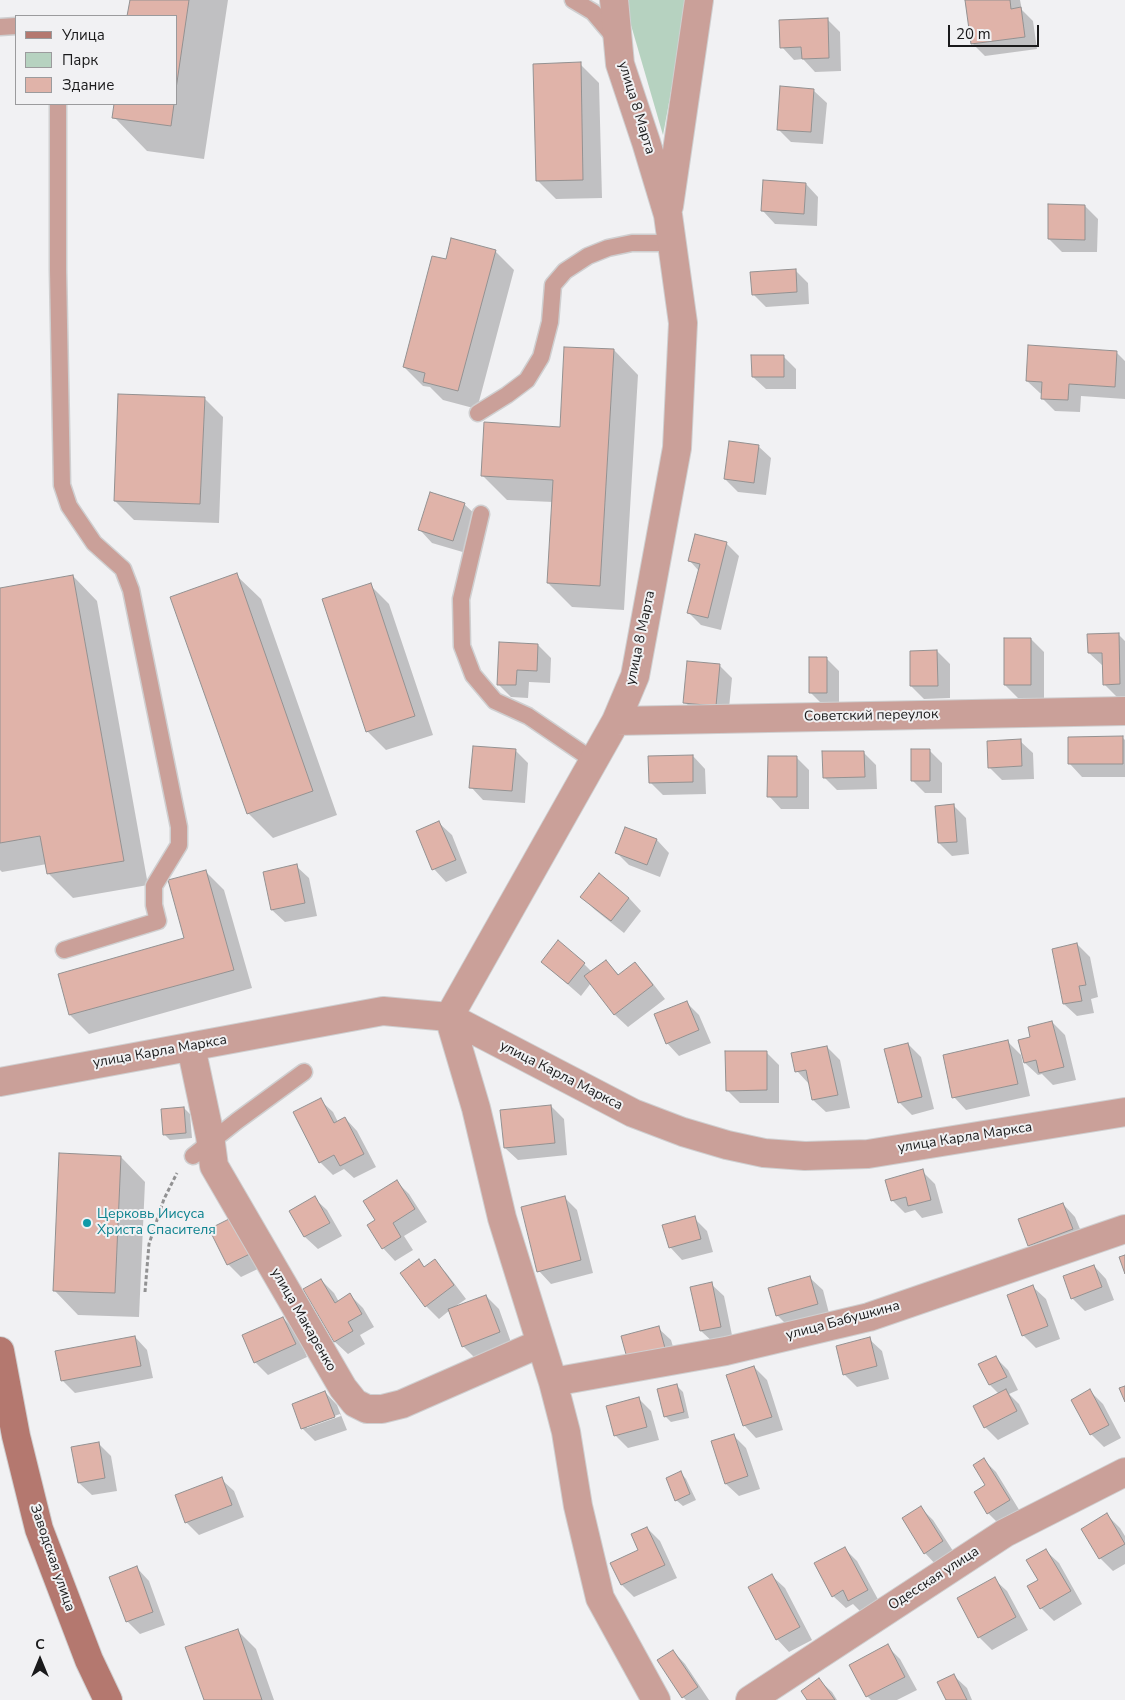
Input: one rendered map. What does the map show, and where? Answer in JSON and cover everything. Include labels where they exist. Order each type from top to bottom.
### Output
[{"type":"street","name":"улица 8 Марта","points":[[449,1018],[616,721],[635,676],[678,448],[683,323],[672,242],[668,215],[620,64],[614,0]]},
{"type":"street","name":"улица 8 Марта","points":[[668,215],[699,0]]},
{"type":"street","name":"Советский переулок","points":[[616,721],[1125,711]]},
{"type":"street","name":"улица Карла Маркса","points":[[0,1082],[383,1011],[449,1018],[632,1113],[683,1132],[727,1145],[764,1153],[805,1156],[868,1154],[1125,1112]]},
{"type":"street","points":[[449,1018],[476,1108],[502,1218],[553,1382],[566,1432],[578,1506],[600,1598],[656,1700]]},
{"type":"street","name":"улица Макаренко","points":[[191,1046],[202,1149],[214,1166],[343,1388],[355,1403],[367,1409],[382,1409],[402,1404],[541,1344]]},
{"type":"street","name":"улица Бабушкина","points":[[553,1382],[726,1351],[869,1318],[1125,1229]]},
{"type":"street","name":"Заводская улица","points":[[0,1351],[16,1436],[39,1529],[89,1660],[108,1700]]},
{"type":"street","name":"Одесская улица","points":[[750,1700],[1005,1533],[1125,1472]]},
{"type":"lane","points":[[573,0],[593,12],[618,42]]},
{"type":"lane","points":[[0,26],[15,26]]},
{"type":"lane","points":[[58,105],[58,270],[62,485],[69,506],[94,543],[123,568],[131,590],[179,827],[179,844],[154,886],[154,905],[158,921],[64,950]]},
{"type":"lane","points":[[478,413],[507,395],[526,380],[541,357],[550,322],[553,285],[565,270],[588,256],[608,248],[632,242],[672,242]]},
{"type":"lane","points":[[481,514],[461,599],[462,646],[473,675],[494,701],[528,716],[594,761]]},
{"type":"lane","points":[[202,1149],[304,1072]]},
{"type":"path","points":[[145,1292],[149,1244],[164,1199],[176,1175],[202,1149]]},
{"type":"green space","points":[[688,0],[663,135],[624,1]]},
{"type":"building","points":[[130,0],[189,0],[178,75],[178,15],[127,15]]},
{"type":"building","points":[[965,0],[1010,0],[1011,9],[1021,7],[1025,37],[971,44]]},
{"type":"building","points":[[828,18],[829,58],[802,59],[801,47],[780,48],[779,20]]},
{"type":"building","points":[[581,62],[583,180],[536,181],[533,64]]},
{"type":"building","points":[[780,86],[814,89],[811,132],[777,130]]},
{"type":"building","points":[[114,105],[174,105],[171,126],[112,118]]},
{"type":"building","points":[[763,180],[806,183],[804,214],[761,211]]},
{"type":"building","points":[[1048,204],[1085,205],[1085,240],[1048,239]]},
{"type":"building","points":[[451,238],[496,250],[458,391],[423,382],[425,373],[403,367],[432,256],[446,259]]},
{"type":"building","points":[[796,269],[797,292],[752,295],[750,272]]},
{"type":"building","points":[[1028,345],[1117,351],[1115,387],[1069,384],[1068,400],[1041,399],[1042,382],[1026,381]]},
{"type":"building","points":[[564,347],[614,349],[600,586],[547,583],[553,480],[481,476],[484,422],[560,427]]},
{"type":"building","points":[[751,355],[784,355],[784,377],[752,377]]},
{"type":"building","points":[[118,394],[205,397],[200,504],[114,501]]},
{"type":"building","points":[[729,441],[759,445],[754,483],[724,479]]},
{"type":"building","points":[[430,492],[465,503],[453,541],[418,530]]},
{"type":"building","points":[[695,534],[727,542],[708,618],[687,613],[700,564],[688,561]]},
{"type":"building","points":[[237,573],[313,791],[247,814],[170,597]]},
{"type":"building","points":[[73,575],[124,861],[47,874],[40,836],[0,843],[0,588]]},
{"type":"building","points":[[371,583],[415,716],[366,732],[322,599]]},
{"type":"building","points":[[1119,633],[1120,684],[1103,685],[1102,653],[1088,653],[1087,634]]},
{"type":"building","points":[[1004,638],[1031,638],[1031,685],[1004,685]]},
{"type":"building","points":[[499,642],[538,644],[537,671],[517,670],[516,685],[497,685]]},
{"type":"building","points":[[937,650],[938,686],[910,686],[910,651]]},
{"type":"building","points":[[809,657],[827,657],[827,693],[809,693]]},
{"type":"building","points":[[687,661],[720,664],[716,706],[683,703]]},
{"type":"building","points":[[1123,736],[1123,764],[1068,764],[1068,737]]},
{"type":"building","points":[[1021,739],[1022,766],[988,768],[987,741]]},
{"type":"building","points":[[473,746],[516,749],[512,791],[469,788]]},
{"type":"building","points":[[911,749],[930,749],[930,781],[911,781]]},
{"type":"building","points":[[822,751],[864,751],[865,777],[823,778]]},
{"type":"building","points":[[693,755],[693,782],[649,783],[648,756]]},
{"type":"building","points":[[768,756],[797,756],[797,797],[767,797]]},
{"type":"building","points":[[954,804],[957,842],[938,843],[935,806]]},
{"type":"building","points":[[439,821],[456,860],[432,870],[416,831]]},
{"type":"building","points":[[625,827],[657,839],[647,865],[615,853]]},
{"type":"building","points":[[297,864],[305,903],[271,910],[263,872]]},
{"type":"building","points":[[206,870],[234,970],[69,1015],[58,974],[184,938],[168,880]]},
{"type":"building","points":[[599,873],[629,898],[611,921],[580,897]]},
{"type":"building","points":[[558,940],[585,963],[568,984],[541,962]]},
{"type":"building","points":[[1077,943],[1086,985],[1079,986],[1082,1001],[1063,1004],[1052,949]]},
{"type":"building","points":[[606,960],[618,975],[635,962],[653,985],[614,1015],[584,976]]},
{"type":"building","points":[[687,1001],[699,1030],[666,1044],[654,1014]]},
{"type":"building","points":[[1052,1021],[1064,1067],[1039,1073],[1036,1060],[1024,1063],[1018,1040],[1030,1037],[1028,1027]]},
{"type":"building","points":[[1008,1040],[1018,1084],[952,1098],[943,1055]]},
{"type":"building","points":[[908,1043],[922,1097],[898,1103],[884,1049]]},
{"type":"building","points":[[827,1046],[838,1095],[812,1100],[806,1070],[795,1072],[791,1053]]},
{"type":"building","points":[[725,1051],[767,1051],[767,1090],[726,1091]]},
{"type":"building","points":[[321,1098],[334,1123],[345,1117],[364,1154],[340,1166],[334,1155],[319,1163],[293,1112]]},
{"type":"building","points":[[551,1105],[555,1143],[504,1148],[500,1110]]},
{"type":"building","points":[[184,1107],[186,1133],[163,1135],[161,1109]]},
{"type":"building","name":"Церковь Иисуса Христа Спасителя","points":[[59,1153],[121,1156],[115,1293],[53,1291]]},
{"type":"building","points":[[923,1169],[931,1200],[908,1206],[906,1197],[891,1201],[885,1180]]},
{"type":"building","points":[[397,1180],[415,1209],[393,1223],[401,1237],[382,1249],[367,1225],[375,1220],[363,1201]]},
{"type":"building","points":[[315,1196],[330,1223],[304,1237],[289,1211]]},
{"type":"building","points":[[565,1196],[581,1260],[537,1272],[521,1207]]},
{"type":"building","points":[[1063,1203],[1073,1229],[1028,1246],[1018,1219]]},
{"type":"building","points":[[235,1216],[252,1253],[227,1265],[209,1229]]},
{"type":"building","points":[[695,1216],[701,1239],[669,1248],[662,1225]]},
{"type":"building","points":[[1125,1255],[1125,1274],[1119,1257]]},
{"type":"building","points":[[419,1259],[424,1267],[435,1259],[454,1285],[425,1307],[400,1273]]},
{"type":"building","points":[[1094,1265],[1102,1287],[1071,1299],[1063,1276]]},
{"type":"building","points":[[810,1276],[818,1304],[776,1316],[768,1288]]},
{"type":"building","points":[[321,1279],[335,1303],[350,1293],[362,1314],[348,1322],[353,1331],[334,1342],[303,1289]]},
{"type":"building","points":[[712,1282],[721,1327],[700,1331],[690,1287]]},
{"type":"building","points":[[1033,1285],[1048,1326],[1022,1336],[1007,1295]]},
{"type":"building","points":[[486,1295],[500,1332],[462,1347],[448,1309]]},
{"type":"building","points":[[283,1317],[296,1344],[254,1363],[242,1335]]},
{"type":"building","points":[[659,1326],[665,1348],[627,1358],[621,1336]]},
{"type":"building","points":[[135,1336],[141,1366],[61,1381],[55,1351]]},
{"type":"building","points":[[870,1337],[877,1366],[843,1375],[836,1346]]},
{"type":"building","points":[[996,1356],[1007,1377],[989,1385],[978,1364]]},
{"type":"building","points":[[754,1366],[772,1417],[743,1426],[726,1375]]},
{"type":"building","points":[[677,1384],[684,1412],[664,1417],[657,1389]]},
{"type":"building","points":[[1125,1386],[1125,1402],[1119,1388]]},
{"type":"building","points":[[1006,1389],[1017,1411],[984,1428],[973,1406]]},
{"type":"building","points":[[1090,1389],[1109,1425],[1090,1435],[1071,1400]]},
{"type":"building","points":[[325,1391],[335,1417],[301,1429],[292,1404]]},
{"type":"building","points":[[639,1397],[647,1427],[614,1436],[606,1406]]},
{"type":"building","points":[[734,1434],[748,1476],[725,1484],[711,1441]]},
{"type":"building","points":[[99,1442],[105,1478],[78,1483],[71,1447]]},
{"type":"building","points":[[984,1458],[1010,1500],[987,1514],[974,1492],[985,1485],[973,1465]]},
{"type":"building","points":[[681,1471],[690,1494],[675,1501],[666,1478]]},
{"type":"building","points":[[222,1477],[232,1505],[185,1523],[175,1495]]},
{"type":"building","points":[[921,1506],[943,1541],[924,1554],[902,1518]]},
{"type":"building","points":[[1107,1513],[1125,1544],[1099,1559],[1081,1529]]},
{"type":"building","points":[[647,1527],[665,1565],[621,1585],[610,1563],[638,1550],[631,1534]]},
{"type":"building","points":[[845,1547],[868,1590],[848,1601],[843,1590],[832,1597],[814,1563]]},
{"type":"building","points":[[1046,1549],[1071,1591],[1040,1609],[1027,1586],[1038,1580],[1026,1560]]},
{"type":"building","points":[[137,1566],[153,1612],[126,1622],[109,1577]]},
{"type":"building","points":[[772,1574],[800,1627],[776,1640],[748,1587]]},
{"type":"building","points":[[995,1577],[1016,1617],[978,1638],[957,1598]]},
{"type":"building","points":[[238,1629],[262,1700],[204,1700],[185,1647]]},
{"type":"building","points":[[888,1644],[905,1677],[866,1697],[849,1665]]},
{"type":"building","points":[[673,1650],[698,1687],[682,1698],[657,1660]]},
{"type":"building","points":[[954,1674],[967,1700],[946,1700],[937,1682]]},
{"type":"building","points":[[819,1678],[835,1700],[807,1700],[801,1691]]},
{"type":"place","name":"Церковь Иисуса Христа Спасителя","points":[[87,1223]]}]
